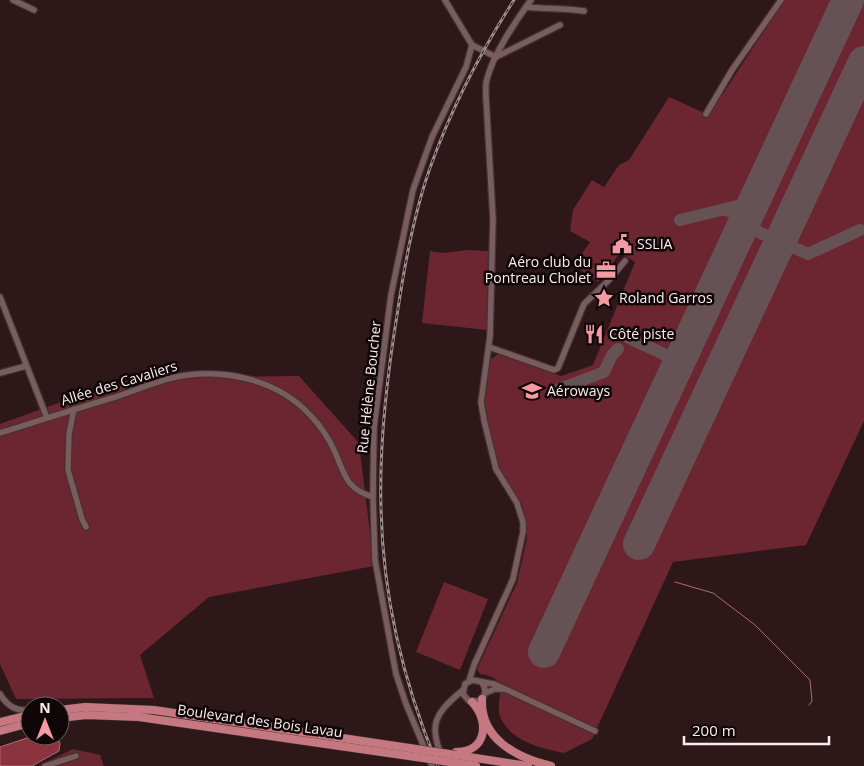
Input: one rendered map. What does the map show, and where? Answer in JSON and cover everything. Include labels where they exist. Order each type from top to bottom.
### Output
[{"type":"main road","points":[[484,696],[483,711],[487,724],[501,743],[525,759],[551,766]]},
{"type":"main road","points":[[456,757],[473,748],[483,732],[483,723],[477,708],[468,700]]},
{"type":"main road","name":"Boulevard des Bois Lavau","points":[[70,708],[154,710],[416,753]]},
{"type":"main road","name":"Boulevard des Bois Lavau","points":[[70,717],[102,715],[146,717],[456,757]]},
{"type":"main road","points":[[0,722],[20,717]]},
{"type":"main road","points":[[0,731],[20,726]]},
{"type":"main road","points":[[456,757],[473,766]]},
{"type":"main road","points":[[456,757],[528,766]]},
{"type":"street","points":[[13,0],[34,10]]},
{"type":"street","points":[[445,0],[472,45],[496,57]]},
{"type":"street","points":[[446,766],[435,740],[436,718],[463,690],[465,684],[469,681],[513,579],[523,532],[523,522],[514,497],[496,469],[484,420],[482,396],[489,347],[493,219],[486,81],[496,57],[531,0]]},
{"type":"street","points":[[706,114],[732,70],[781,0]]},
{"type":"street","points":[[526,7],[543,9],[570,8],[584,11]]},
{"type":"street","points":[[496,57],[560,24]]},
{"type":"street","name":"Rue Hélène Boucher","points":[[432,766],[406,704],[394,665],[375,560],[373,496],[374,427],[390,304],[413,190],[432,137],[466,67],[472,45]]},
{"type":"street","points":[[489,347],[554,370],[558,368],[584,304],[625,261]]},
{"type":"street","points":[[0,298],[47,418]]},
{"type":"street","points":[[0,374],[26,366]]},
{"type":"street","name":"Allée des Cavaliers","points":[[0,433],[181,376],[223,375],[248,378],[283,393],[304,409],[323,431],[334,450],[346,480],[358,490],[373,496]]},
{"type":"street","points":[[74,409],[69,434],[68,470],[82,520],[86,527]]},
{"type":"street","points":[[473,669],[485,688],[484,696]]},
{"type":"street","points":[[469,681],[498,685],[595,731]]},
{"type":"street","points":[[450,702],[484,696],[495,689],[505,689]]},
{"type":"street","points":[[463,690],[468,700]]},
{"type":"street","points":[[0,694],[9,706],[20,709]]},
{"type":"street","points":[[45,766],[76,756]]},
{"type":"shaded area","points":[[784,0],[864,0],[864,421],[806,545],[673,562],[592,739],[564,753],[546,749],[520,739],[506,727],[499,712],[500,685],[497,680],[480,674],[477,669],[517,583],[527,538],[522,504],[500,471],[484,407],[491,359],[498,354],[561,376],[593,365],[635,262],[620,253],[598,282],[574,265],[590,242],[570,231],[573,210],[592,180],[604,187],[619,165],[629,160],[669,97],[709,115]]},
{"type":"shaded area","points":[[468,250],[488,251],[487,330],[422,323],[430,251],[443,253]]},
{"type":"shaded area","points":[[299,376],[359,443],[374,566],[209,597],[140,655],[154,698],[70,699],[70,696],[20,696],[20,699],[16,699],[0,664],[0,424],[89,392],[139,378]]},
{"type":"shaded area","points":[[444,582],[488,599],[460,670],[416,652]]},
{"type":"shaded area","points":[[20,740],[20,746],[60,746],[59,751],[32,766],[0,766],[0,747]]},
{"type":"shaded area","points":[[73,749],[100,755],[104,766],[39,766]]},
{"type":"waterway","points":[[675,582],[713,593],[755,625],[810,680],[812,701],[809,705]]},
{"type":"taxiway","points":[[680,220],[746,204],[754,198],[761,187]]},
{"type":"taxiway","points":[[722,210],[732,212],[738,218],[737,237]]},
{"type":"taxiway","points":[[739,233],[746,229],[752,229],[808,254],[860,230]]},
{"type":"taxiway","points":[[627,337],[668,356],[679,354],[685,348]]},
{"type":"taxiway","points":[[557,390],[604,372],[612,355],[618,349]]},
{"type":"taxiway","points":[[665,355],[672,364],[672,376]]},
{"type":"runway","points":[[544,652],[848,0]]},
{"type":"runway","points":[[639,544],[864,62]]},
{"type":"railway","points":[[438,766],[415,704],[406,672],[391,608],[386,575],[381,509],[381,459],[385,409],[390,359],[404,273],[424,185],[438,146],[457,103],[489,40],[514,0]]},
{"type":"place","name":"SSLIA","points":[[622,244]]},
{"type":"place","name":"Aéro club du Pontreau Cholet","points":[[606,270]]},
{"type":"place","name":"Roland Garros","points":[[604,298]]},
{"type":"place","name":"Côté piste","points":[[594,334]]},
{"type":"place","name":"Aéroways","points":[[532,391]]}]
